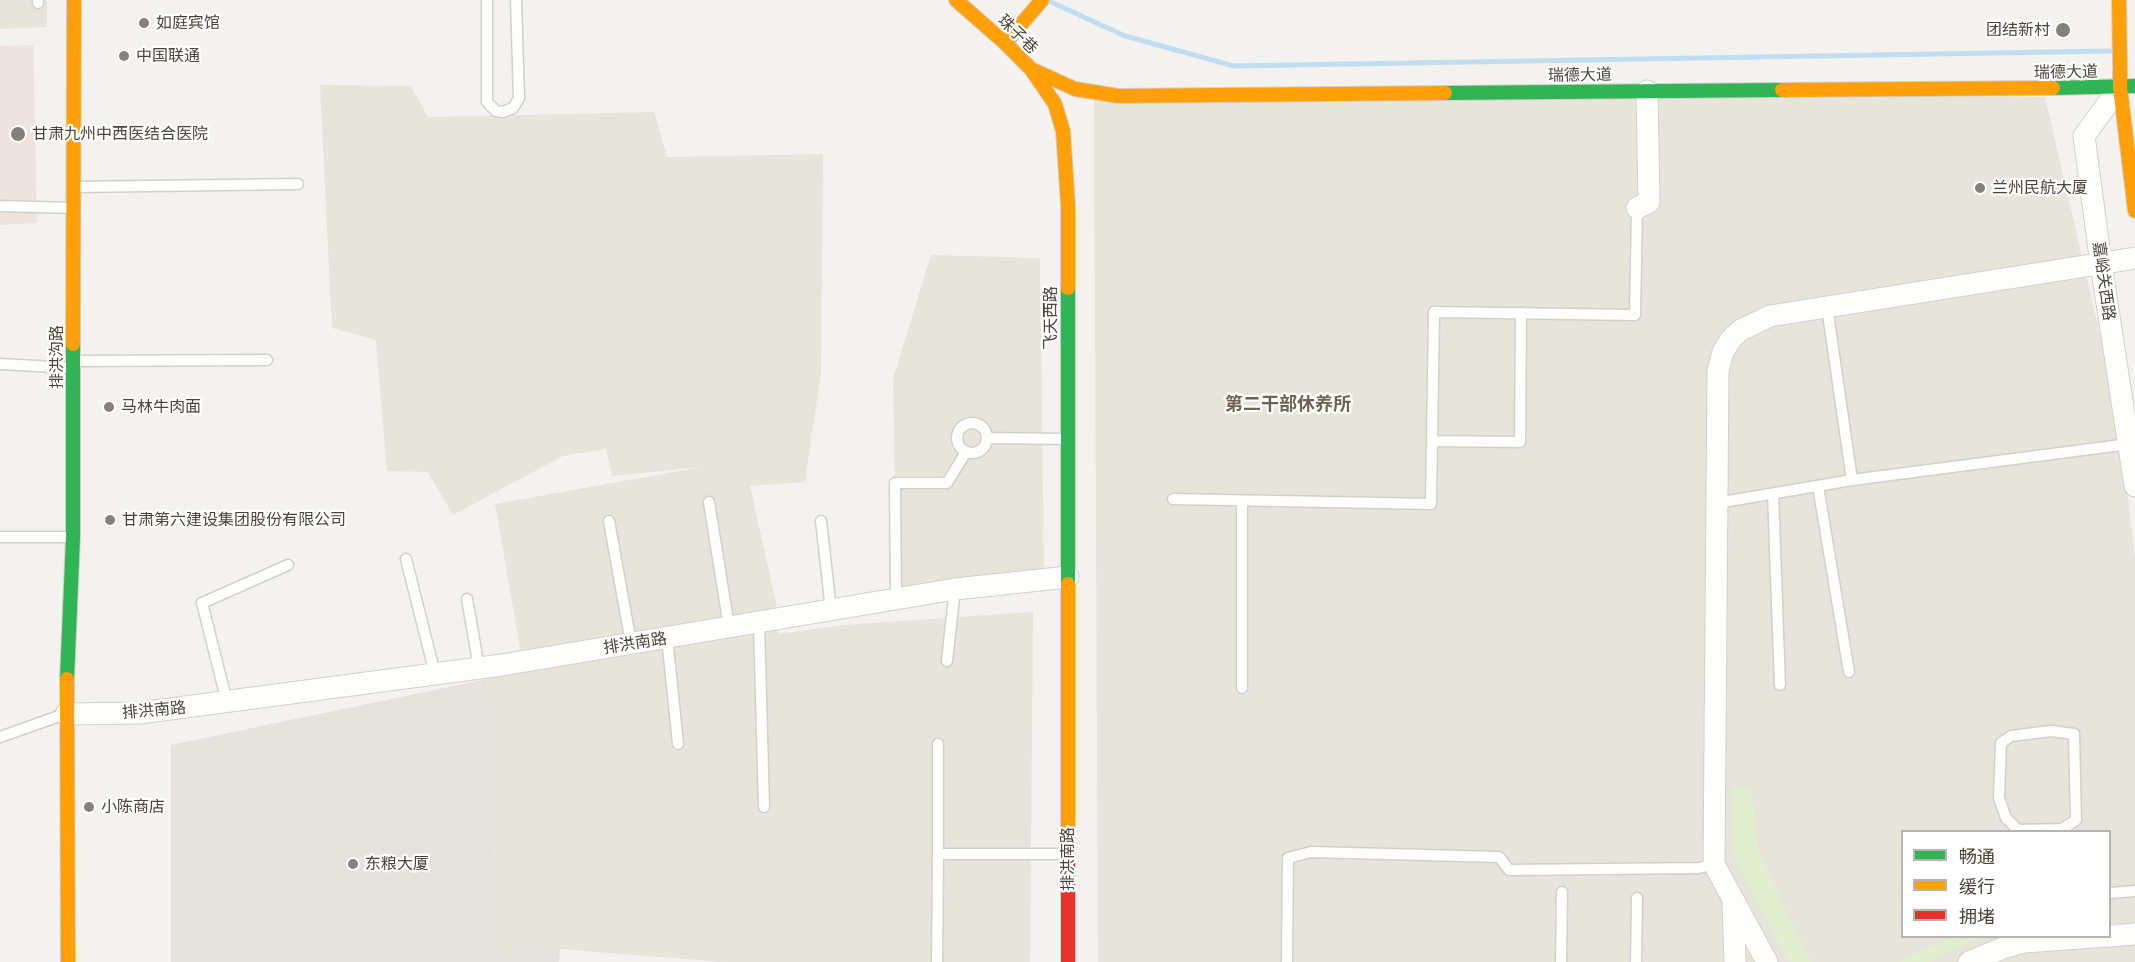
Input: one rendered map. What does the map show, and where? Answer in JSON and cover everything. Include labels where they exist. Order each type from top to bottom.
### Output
[{"type":"street","name":"排洪沟路","points":[[66,714],[73,537],[74,0]]},
{"type":"street","name":"珠子巷","points":[[956,0],[1031,69]]},
{"type":"street","points":[[2119,0],[2135,211]]},
{"type":"street","points":[[1005,43],[1038,4]]},
{"type":"street","name":"瑞德大道","points":[[1031,69],[1076,88],[1118,96],[1941,90],[2125,80]]},
{"type":"street","name":"飞天西路","points":[[1031,69],[1055,104],[1064,131],[1068,206],[1068,577]]},
{"type":"street","name":"嘉峪关西路","points":[[2125,80],[2084,136],[2135,486]]},
{"type":"street","points":[[1637,208],[1649,202],[1647,91]]},
{"type":"street","points":[[1767,962],[1714,864],[1718,370],[1723,352],[1731,339],[1741,330],[1770,316],[2135,258]]},
{"type":"street","name":"排洪南路","points":[[66,714],[140,713],[479,668],[955,589],[1068,577],[1068,962]]},
{"type":"street","points":[[66,714],[68,962]]},
{"type":"street","points":[[1732,898],[1735,962]]},
{"type":"street","points":[[2111,936],[2135,934]]},
{"type":"street","points":[[1969,962],[2003,948],[2024,952],[2067,938]]},
{"type":"lane","points":[[487,0],[487,102],[496,111],[503,112],[513,108],[519,98],[516,0]]},
{"type":"lane","points":[[74,187],[298,184]]},
{"type":"lane","points":[[0,206],[74,208]]},
{"type":"lane","points":[[1173,500],[1431,504],[1434,312],[1635,315],[1637,208]]},
{"type":"lane","points":[[1827,307],[1852,480]]},
{"type":"lane","points":[[1432,441],[1520,442],[1521,313]]},
{"type":"lane","points":[[0,364],[267,360]]},
{"type":"lane","points":[[972,422],[983,427],[988,438],[983,449],[972,453],[966,452],[958,444],[957,438],[962,427],[972,422]]},
{"type":"lane","points":[[988,438],[1068,439]]},
{"type":"lane","points":[[1716,503],[1852,480],[2129,444]]},
{"type":"lane","points":[[896,599],[895,483],[947,483],[966,452]]},
{"type":"lane","points":[[1818,486],[1849,672]]},
{"type":"lane","points":[[1773,494],[1780,685]]},
{"type":"lane","points":[[1242,501],[1242,688]]},
{"type":"lane","points":[[709,502],[729,627]]},
{"type":"lane","points":[[609,521],[631,643]]},
{"type":"lane","points":[[821,521],[831,610]]},
{"type":"lane","points":[[0,537],[73,537]]},
{"type":"lane","points":[[406,559],[435,674]]},
{"type":"lane","points":[[227,702],[202,603],[288,566]]},
{"type":"lane","points":[[947,661],[955,589]]},
{"type":"lane","points":[[467,599],[479,668]]},
{"type":"lane","points":[[759,622],[764,807]]},
{"type":"lane","points":[[667,637],[678,744]]},
{"type":"lane","points":[[0,737],[66,714]]},
{"type":"lane","points":[[2018,830],[2006,818],[1999,798],[2001,743],[2011,736],[2051,731],[2074,734],[2076,820],[2058,830]]},
{"type":"lane","points":[[937,962],[938,744]]},
{"type":"lane","points":[[1287,962],[1288,858],[1311,852],[1499,857],[1509,870],[1699,868],[1714,864]]},
{"type":"lane","points":[[938,854],[1068,854]]},
{"type":"lane","points":[[2111,893],[2135,891]]},
{"type":"lane","points":[[1561,962],[1562,892]]},
{"type":"lane","points":[[1636,962],[1637,898]]},
{"type":"shaded area","points":[[0,0],[47,0],[47,27],[0,29]]},
{"type":"shaded area","name":"甘肃九州中西医结合医院","points":[[33,45],[37,223],[0,225],[0,46]]},
{"type":"shaded area","points":[[320,85],[411,86],[428,117],[654,112],[667,157],[823,154],[821,372],[805,482],[750,486],[777,607],[778,634],[843,625],[1033,612],[1030,962],[722,962],[560,949],[499,954],[487,679],[520,648],[495,504],[702,467],[612,476],[606,449],[563,456],[453,515],[428,472],[387,471],[376,340],[332,328]]},
{"type":"shaded area","points":[[1094,96],[2045,97],[2118,412],[2135,558],[2135,962],[1098,962]]},
{"type":"shaded area","points":[[931,255],[1040,258],[1044,568],[897,590],[893,379]]},
{"type":"shaded area","points":[[487,679],[499,953],[560,949],[559,962],[171,962],[171,745]]},
{"type":"green space","points":[[1731,787],[1751,787],[1759,853],[1812,962],[1789,962],[1733,857]]},
{"type":"green space","points":[[1947,938],[1976,938],[1930,962],[1900,962]]},
{"type":"waterway","points":[[1051,2],[1125,36],[1234,66],[2110,51]]},
{"type":"traffic: fast","points":[[2053,88],[2135,86]]},
{"type":"traffic: fast","points":[[1445,93],[1782,90]]},
{"type":"traffic: fast","points":[[1068,288],[1068,584]]},
{"type":"traffic: fast","points":[[67,679],[73,537],[73,344]]},
{"type":"traffic: slow","points":[[73,344],[74,0]]},
{"type":"traffic: slow","points":[[956,0],[1031,69],[1055,104],[1063,131],[1068,205],[1068,288]]},
{"type":"traffic: slow","points":[[1005,43],[1042,0]]},
{"type":"traffic: slow","points":[[2119,0],[2120,67]]},
{"type":"traffic: slow","points":[[1031,69],[1075,89],[1118,96],[1445,93]]},
{"type":"traffic: slow","points":[[2120,70],[2135,211]]},
{"type":"traffic: slow","points":[[1782,90],[2053,88]]},
{"type":"traffic: slow","points":[[1068,584],[1068,836]]},
{"type":"traffic: slow","points":[[67,679],[68,962]]},
{"type":"traffic: jam","points":[[1068,836],[1068,962]]},
{"type":"place","name":"如庭宾馆","points":[[144,23]]},
{"type":"place","name":"团结新村","points":[[2063,30]]},
{"type":"place","name":"中国联通","points":[[124,56]]},
{"type":"place","name":"甘肃九州中西医结合医院","points":[[18,134]]},
{"type":"place","name":"兰州民航大厦","points":[[1980,188]]},
{"type":"place","name":"马林牛肉面","points":[[109,407]]},
{"type":"place","name":"甘肃第六建设集团股份有限公司","points":[[110,520]]},
{"type":"place","name":"小陈商店","points":[[89,807]]},
{"type":"place","name":"东粮大厦","points":[[353,864]]},
{"type":"district","name":"第二干部休养所","points":[[1288,404]]}]
